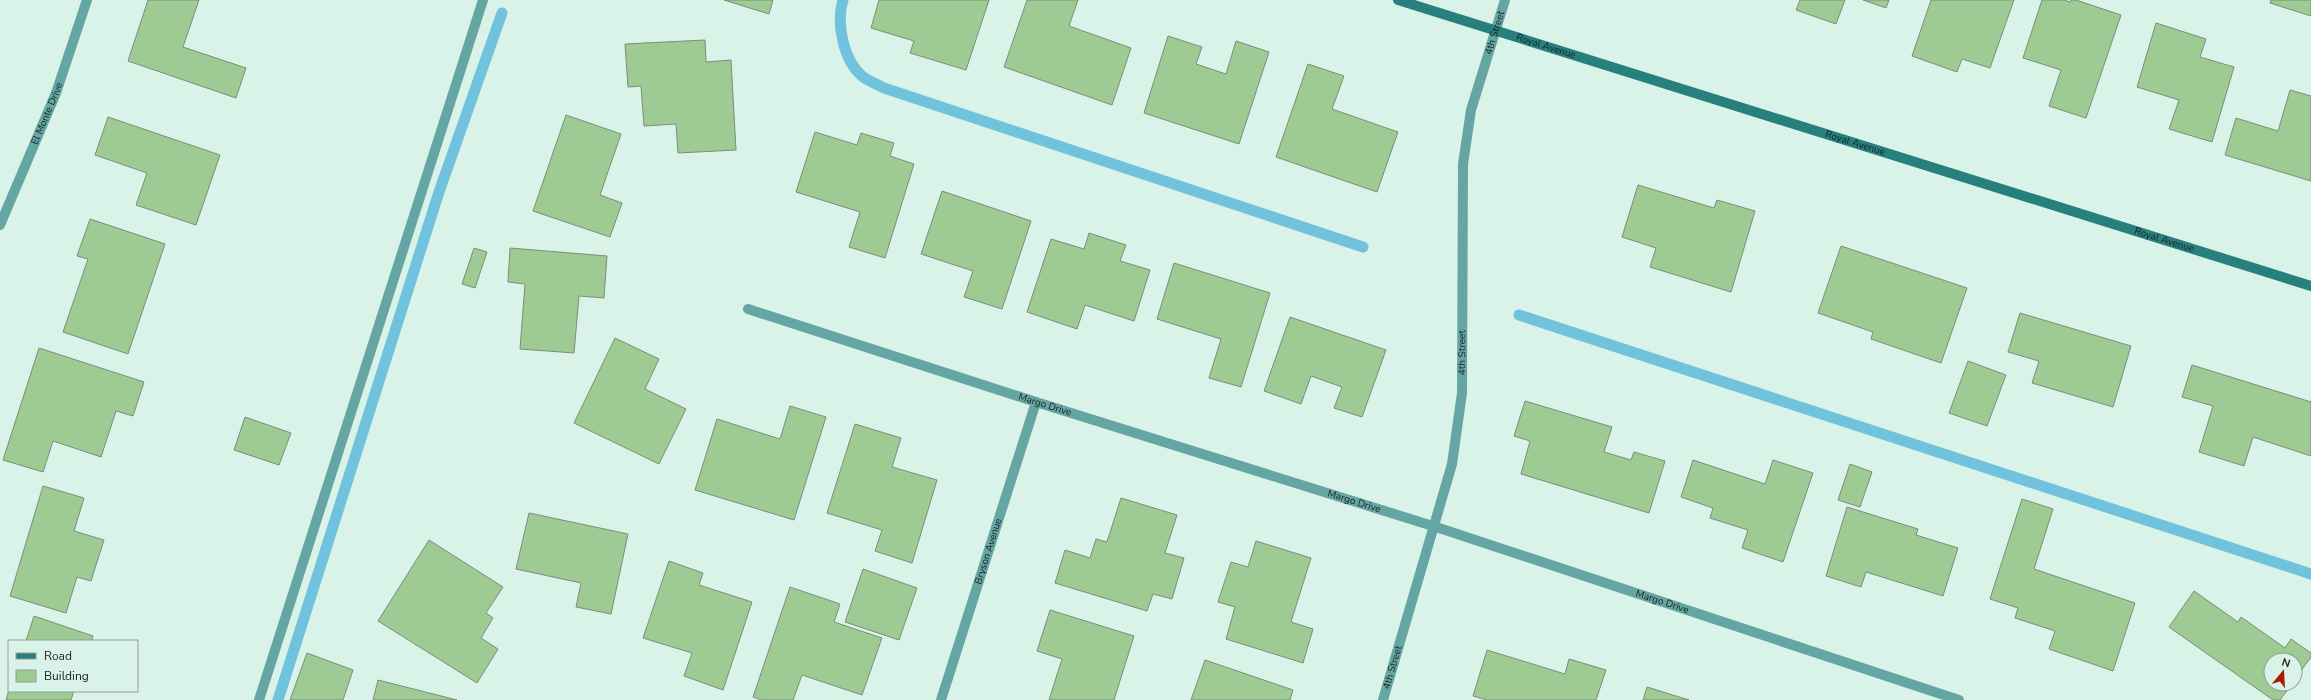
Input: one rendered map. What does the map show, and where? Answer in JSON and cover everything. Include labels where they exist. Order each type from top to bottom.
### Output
[{"type":"main road","name":"Royal Avenue","points":[[1398,0],[2311,286]]},
{"type":"street","name":"El Monte Drive","points":[[0,225],[56,93],[87,0]]},
{"type":"street","points":[[259,700],[483,0]]},
{"type":"street","name":"4th Street","points":[[1383,700],[1436,527],[1452,464],[1462,393],[1463,164],[1471,110],[1505,0]]},
{"type":"street","name":"Margo Drive","points":[[748,309],[1036,402],[1436,527],[1959,700]]},
{"type":"street","name":"Bryson Avenue","points":[[941,700],[1036,402]]},
{"type":"building","points":[[148,0],[199,0],[183,47],[246,68],[236,98],[128,61]]},
{"type":"building","points":[[724,0],[773,0],[769,14]]},
{"type":"building","points":[[879,0],[989,0],[966,70],[910,53],[914,41],[871,28]]},
{"type":"building","points":[[1027,0],[1078,0],[1069,26],[1131,48],[1112,105],[1004,67]]},
{"type":"building","points":[[1800,0],[1845,0],[1836,24],[1796,10]]},
{"type":"building","points":[[1863,0],[1889,0],[1886,8]]},
{"type":"building","points":[[1931,0],[2014,0],[1990,68],[1962,59],[1957,72],[1912,56]]},
{"type":"building","points":[[2042,0],[2064,0],[2070,2],[2071,0],[2076,0],[2121,15],[2086,118],[2049,106],[2061,70],[2023,58]]},
{"type":"building","points":[[2271,0],[2311,0],[2311,16],[2270,3]]},
{"type":"building","points":[[2156,23],[2206,39],[2200,57],[2234,67],[2212,142],[2169,129],[2179,100],[2137,87]]},
{"type":"building","points":[[1168,36],[1202,47],[1196,64],[1226,74],[1236,41],[1269,52],[1239,144],[1144,113]]},
{"type":"building","points":[[705,40],[706,62],[731,60],[736,150],[678,153],[676,124],[644,126],[641,86],[628,87],[625,44]]},
{"type":"building","points":[[1308,64],[1344,76],[1332,109],[1398,132],[1377,192],[1276,157]]},
{"type":"building","points":[[2290,90],[2311,96],[2311,181],[2225,155],[2236,118],[2278,131]]},
{"type":"building","points":[[566,115],[621,134],[600,195],[622,203],[610,237],[533,211]]},
{"type":"building","points":[[108,117],[220,155],[196,225],[136,205],[147,173],[95,155]]},
{"type":"building","points":[[815,132],[857,145],[861,133],[894,143],[890,156],[914,164],[885,258],[849,247],[860,212],[796,192]]},
{"type":"building","points":[[1638,185],[1714,208],[1717,200],[1755,211],[1731,292],[1650,267],[1656,248],[1622,237]]},
{"type":"building","points":[[942,191],[1031,221],[1002,309],[964,297],[973,271],[921,254]]},
{"type":"building","points":[[90,219],[165,244],[128,354],[63,332],[88,259],[77,256]]},
{"type":"building","points":[[1089,233],[1126,245],[1120,261],[1150,270],[1134,321],[1085,305],[1077,329],[1027,312],[1051,239],[1084,249]]},
{"type":"building","points":[[1841,246],[1967,288],[1941,363],[1871,339],[1873,332],[1818,313]]},
{"type":"building","points":[[474,248],[487,252],[475,288],[462,284]]},
{"type":"building","points":[[510,248],[607,256],[604,298],[579,296],[574,353],[520,349],[525,284],[508,282]]},
{"type":"building","points":[[1174,263],[1270,293],[1241,387],[1209,378],[1221,339],[1157,319]]},
{"type":"building","points":[[2020,313],[2131,346],[2113,407],[2032,383],[2039,361],[2008,352]]},
{"type":"building","points":[[1290,317],[1386,350],[1362,417],[1334,408],[1342,387],[1311,376],[1301,404],[1264,391]]},
{"type":"building","points":[[615,338],[659,359],[645,389],[686,409],[659,464],[574,423]]},
{"type":"building","points":[[39,348],[144,382],[133,416],[116,411],[101,457],[53,441],[43,472],[3,460]]},
{"type":"building","points":[[1968,361],[2006,375],[1987,426],[1949,413]]},
{"type":"building","points":[[2192,365],[2311,402],[2311,456],[2253,437],[2244,466],[2199,452],[2213,406],[2182,397]]},
{"type":"building","points":[[1525,401],[1612,427],[1604,452],[1631,460],[1634,452],[1665,461],[1649,513],[1521,474],[1530,441],[1514,436]]},
{"type":"building","points":[[790,406],[826,417],[794,520],[695,490],[717,419],[780,439]]},
{"type":"building","points":[[245,417],[291,433],[279,465],[234,450]]},
{"type":"building","points":[[855,424],[901,438],[892,467],[937,480],[912,563],[875,551],[882,530],[827,513]]},
{"type":"building","points":[[1693,460],[1765,484],[1773,460],[1813,473],[1783,562],[1742,548],[1748,530],[1710,518],[1713,508],[1681,497]]},
{"type":"building","points":[[1850,464],[1872,472],[1860,507],[1838,500]]},
{"type":"building","points":[[43,486],[84,498],[74,531],[104,540],[91,581],[77,577],[66,613],[10,596]]},
{"type":"building","points":[[1121,498],[1177,515],[1165,553],[1184,558],[1172,599],[1153,594],[1147,611],[1055,583],[1065,550],[1090,558],[1096,539],[1107,542]]},
{"type":"building","points":[[2022,499],[2053,509],[2034,569],[2135,603],[2113,671],[2049,649],[2055,631],[2015,618],[2018,608],[1990,599]]},
{"type":"building","points":[[1847,507],[1918,529],[1916,535],[1958,548],[1943,596],[1866,572],[1861,587],[1826,576]]},
{"type":"building","points":[[529,513],[628,534],[611,614],[576,607],[581,583],[516,569]]},
{"type":"building","points":[[429,540],[503,587],[486,613],[493,618],[481,638],[498,649],[477,683],[378,621]]},
{"type":"building","points":[[1256,541],[1311,558],[1291,622],[1313,629],[1303,663],[1226,639],[1235,607],[1218,602],[1231,562],[1248,567]]},
{"type":"building","points":[[669,561],[703,573],[699,585],[752,602],[723,690],[684,676],[692,653],[643,638]]},
{"type":"building","points":[[863,569],[917,588],[899,640],[845,622]]},
{"type":"building","points":[[790,587],[840,604],[834,622],[882,638],[862,695],[802,675],[793,700],[761,700],[753,697]]},
{"type":"building","points":[[2194,591],[2238,622],[2241,617],[2285,648],[2291,639],[2311,653],[2311,657],[2303,668],[2303,652],[2263,652],[2263,692],[2286,692],[2280,700],[2273,700],[2169,627]]},
{"type":"building","points":[[1050,610],[1134,636],[1114,700],[1049,700],[1062,659],[1037,651]]},
{"type":"building","points":[[34,616],[93,636],[92,640],[26,640]]},
{"type":"building","points":[[1487,650],[1565,674],[1569,659],[1606,670],[1596,700],[1487,700],[1473,696]]},
{"type":"building","points":[[307,653],[353,670],[343,700],[290,700]]},
{"type":"building","points":[[1205,660],[1293,690],[1290,700],[1191,700]]},
{"type":"building","points":[[378,680],[457,700],[373,700]]},
{"type":"building","points":[[1647,687],[1689,700],[1643,700]]},
{"type":"building","points":[[8,692],[74,692],[71,700],[6,700]]},
{"type":"waterway","points":[[843,0],[840,19],[841,29],[846,51],[850,60],[855,69],[862,76],[884,88],[1363,247]]},
{"type":"waterway","points":[[278,700],[439,192],[502,13]]},
{"type":"waterway","points":[[1519,315],[2311,574]]}]
